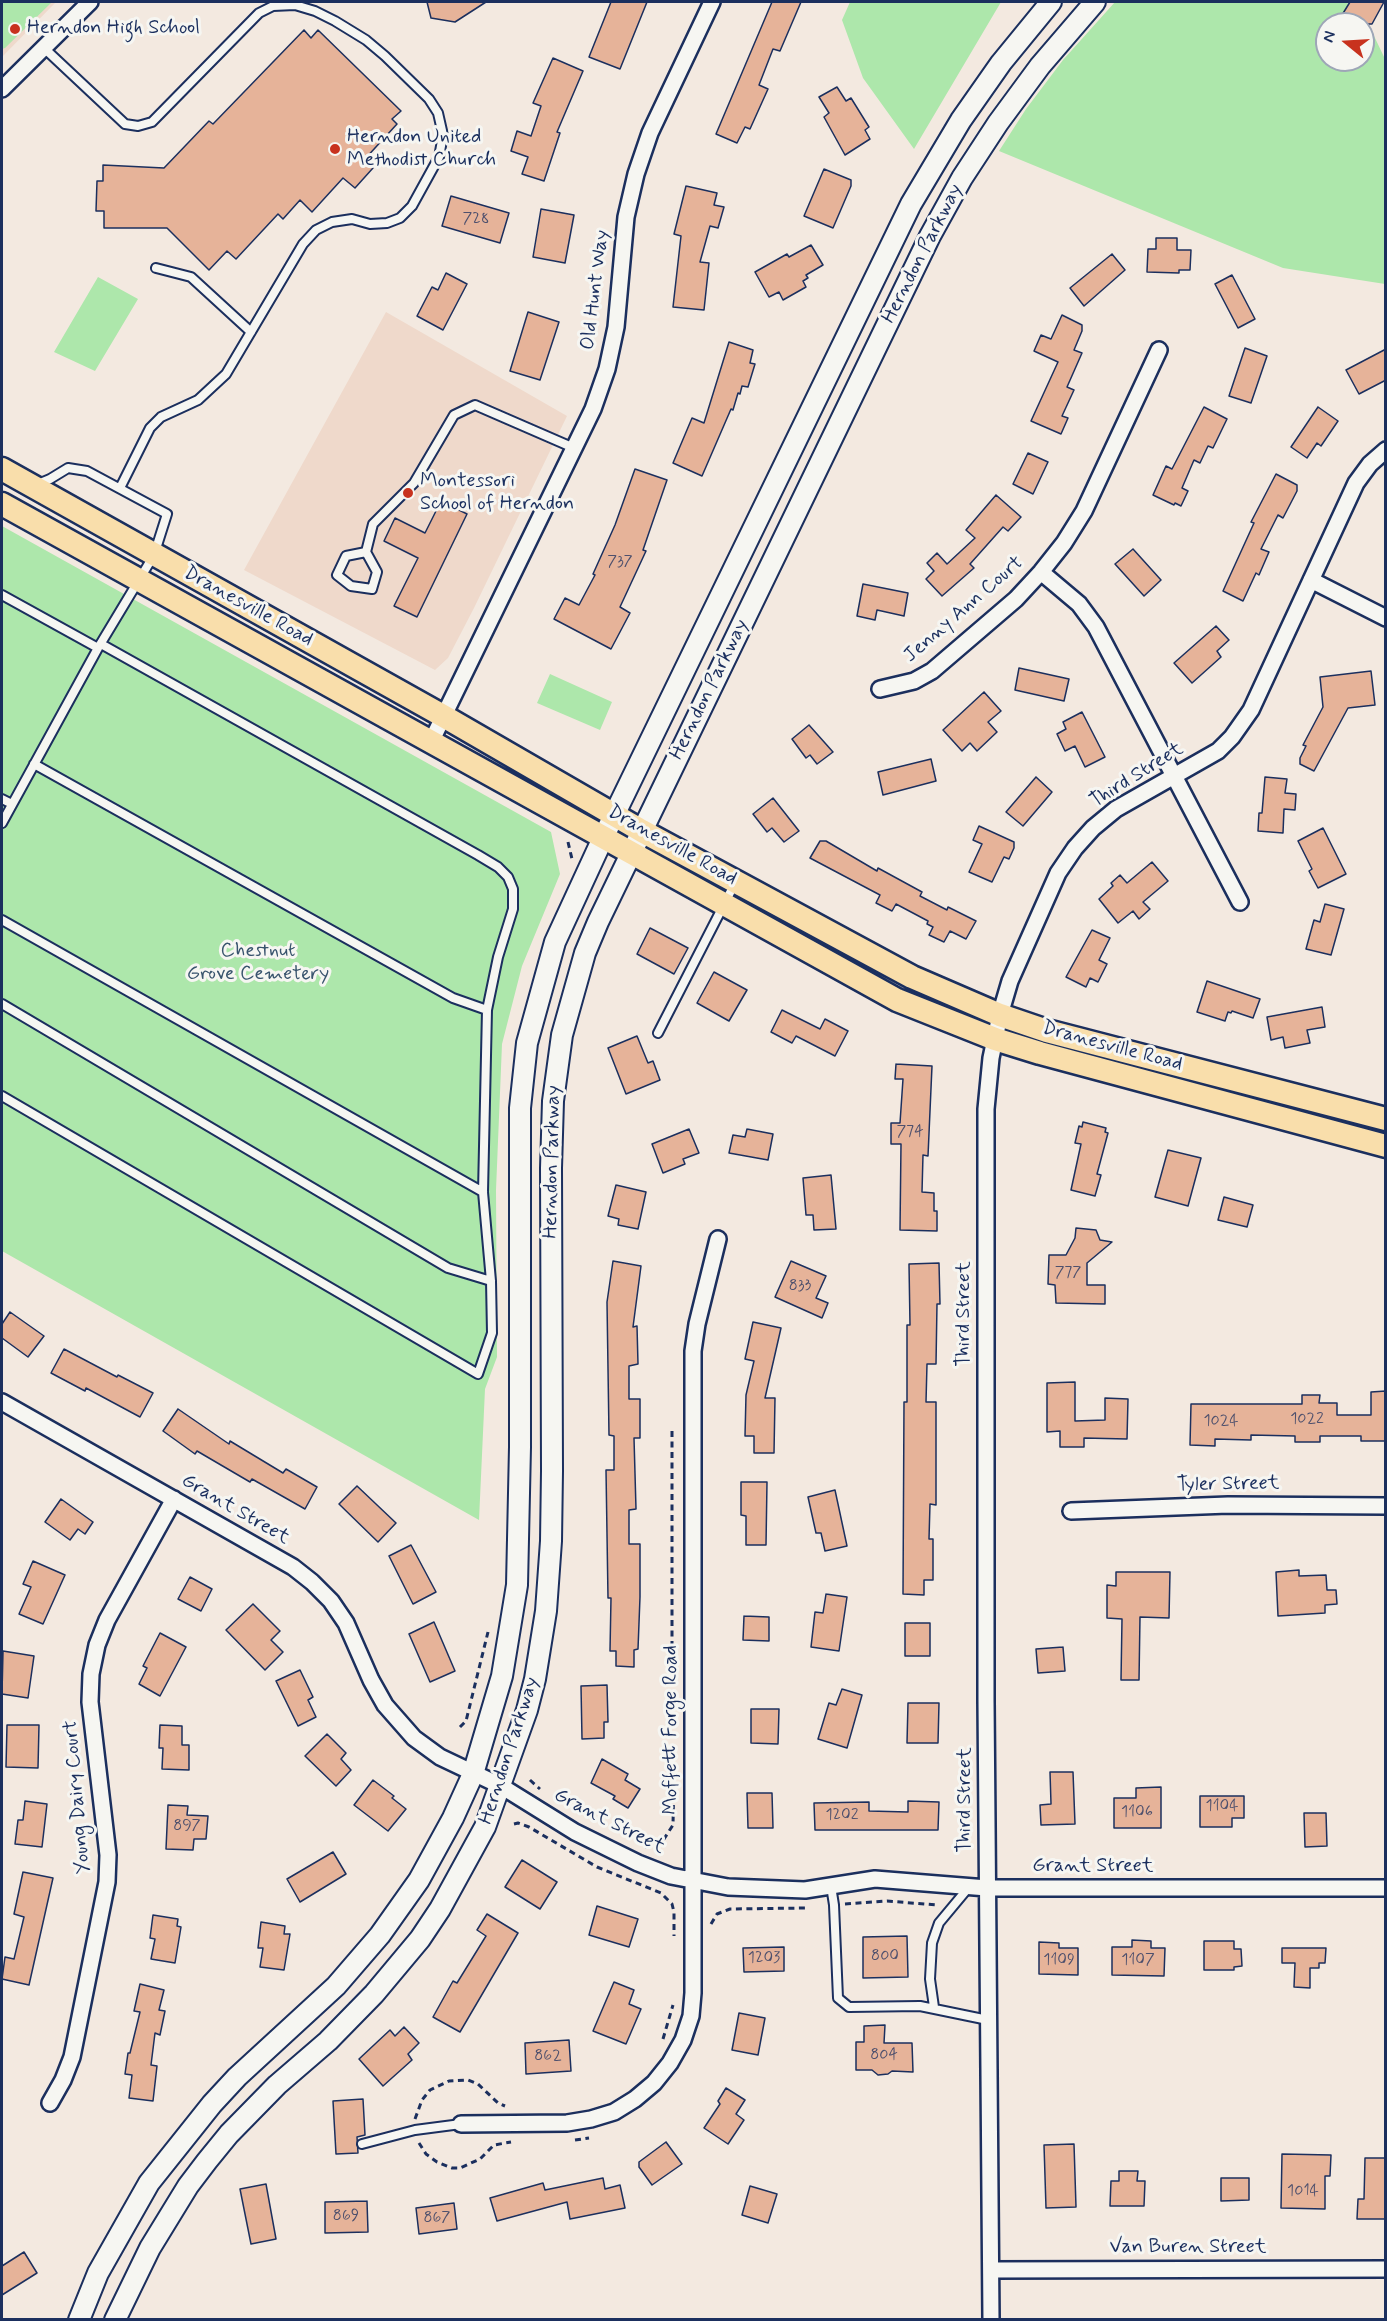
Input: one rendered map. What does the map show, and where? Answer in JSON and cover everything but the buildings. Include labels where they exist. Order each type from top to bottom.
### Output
[{"type":"main road","name":"Herndon Parkway","points":[[79,2319],[98,2272],[149,2183],[190,2129],[218,2097],[336,1986],[380,1935],[419,1880],[453,1818],[473,1774],[502,1676],[517,1585],[520,1447],[520,1108],[526,1043],[555,942],[614,814],[911,204],[962,120],[1001,63],[1051,2]]},
{"type":"main road","name":"Herndon Parkway","points":[[115,2319],[150,2248],[188,2186],[257,2104],[328,2041],[374,1994],[420,1939],[440,1909],[486,1827],[516,1744],[535,1680],[546,1611],[552,1471],[551,1134],[556,1071],[564,1026],[585,953],[938,221],[962,178],[998,123],[1040,66],[1095,2]]},
{"type":"main road","name":"Dranesville Road","points":[[2,469],[445,717],[642,831],[912,977],[1000,1015],[1047,1030],[1386,1119]]},
{"type":"main road","name":"Dranesville Road","points":[[2,504],[897,1000],[995,1039],[1386,1146]]},
{"type":"street","points":[[2,89],[90,2]]},
{"type":"street","name":"Old Hunt Way","points":[[431,742],[593,408],[607,369],[616,327],[623,237],[636,174],[650,133],[712,2]]},
{"type":"street","name":"Jenny Ann Court","points":[[880,689],[914,681],[932,671],[1016,598],[1041,572],[1064,543],[1084,511],[1159,350]]},
{"type":"street","name":"Third Street","points":[[991,2319],[987,1888],[986,1109],[990,1067],[1000,1015],[1010,981],[1058,873],[1075,848],[1093,828],[1116,809],[1218,751],[1232,737],[1251,710],[1356,483],[1370,464],[1386,450]]},
{"type":"street","points":[[1041,572],[1079,604],[1096,627],[1240,902]]},
{"type":"street","points":[[1311,580],[1386,618]]},
{"type":"street","name":"Moffett Forge Road","points":[[461,2124],[567,2123],[591,2119],[621,2108],[654,2084],[675,2056],[691,2016],[694,1881],[693,1351],[697,1324],[718,1239]]},
{"type":"street","name":"Grant Street","points":[[2,1402],[293,1567],[331,1601],[346,1623],[371,1680],[385,1705],[414,1738],[440,1757],[501,1786],[575,1832],[638,1863],[694,1881],[728,1887],[805,1890],[875,1879],[987,1888],[1386,1888]]},
{"type":"street","name":"Young Dairy Court","points":[[50,2103],[63,2080],[75,2044],[107,1882],[108,1855],[90,1702],[93,1664],[97,1645],[107,1620],[174,1499]]},
{"type":"street","name":"Tyler Street","points":[[1071,1511],[1228,1505],[1386,1506]]},
{"type":"street","name":"Van Buren Street","points":[[991,2270],[1386,2270]]},
{"type":"lane","points":[[44,48],[125,124],[138,126],[152,123],[270,4],[295,5],[315,11],[366,40],[429,99],[438,113],[443,135],[439,157],[412,206],[400,218],[387,223],[370,224],[352,219],[332,222],[316,230],[303,244],[226,374],[212,390],[198,400],[161,417],[150,428],[120,488]]},
{"type":"lane","points":[[156,268],[191,277],[251,332]]},
{"type":"lane","points":[[366,552],[346,556],[336,575],[351,586],[372,589],[377,572],[366,552],[373,524],[414,483],[454,415],[475,405],[574,448]]},
{"type":"lane","points":[[2,823],[100,646],[154,555],[167,514],[87,471],[68,468],[50,479],[31,486]]},
{"type":"lane","points":[[2,595],[100,646],[498,867],[508,877],[513,889],[513,909],[498,957],[487,1010],[483,1192],[491,1281],[492,1333],[478,1374],[2,1096]]},
{"type":"lane","points":[[34,764],[453,998],[487,1010]]},
{"type":"lane","points":[[2,799],[12,804]]},
{"type":"lane","points":[[658,1033],[736,881]]},
{"type":"lane","points":[[2,920],[483,1192]]},
{"type":"lane","points":[[2,1004],[448,1268],[491,1281]]},
{"type":"lane","points":[[831,1886],[834,1905],[838,1998],[849,2007],[934,2007],[988,2020]]},
{"type":"lane","points":[[934,2007],[930,1979],[932,1944],[939,1923],[969,1887]]},
{"type":"lane","points":[[362,2144],[415,2130],[461,2124]]},
{"type":"path","points":[[672,1431],[672,1660],[675,1674]]},
{"type":"path","points":[[644,1847],[662,1842],[673,1825],[674,1762]]},
{"type":"path","points":[[530,1780],[549,1794]]},
{"type":"path","points":[[514,1824],[529,1827],[597,1868],[661,1893],[672,1904],[674,1941]]},
{"type":"path","points":[[660,2044],[674,2004]]},
{"type":"path","points":[[511,2108],[498,2103],[478,2084],[468,2080],[449,2081],[438,2084],[422,2100],[416,2112],[415,2130],[426,2154],[436,2162],[452,2168],[460,2168],[472,2163],[494,2145],[521,2142]]},
{"type":"path","points":[[568,2141],[592,2137]]},
{"type":"shaded area","name":"Herndon High School","points":[[2,2],[56,2],[2,57]]},
{"type":"shaded area","name":"Montessori School of Herndon","points":[[386,312],[567,416],[474,608],[448,658],[435,670],[244,570]]},
{"type":"green space","name":"Herndon High School","points":[[2,2],[52,2],[2,49]]},
{"type":"green space","points":[[850,2],[1001,2],[914,149],[863,78],[842,20]]},
{"type":"green space","points":[[1115,2],[1346,2],[1359,12],[1315,12],[1315,72],[1375,72],[1375,38],[1385,59],[1385,284],[1283,268],[999,151],[1026,109],[1063,60]]},
{"type":"green space","points":[[98,277],[138,299],[95,371],[54,352]]},
{"type":"green space","name":"Chestnut Grove Cemetery","points":[[2,526],[551,832],[560,874],[522,966],[502,1044],[496,1190],[497,1357],[485,1389],[479,1520],[2,1251]]},
{"type":"green space","points":[[550,674],[612,702],[600,730],[537,703]]},
{"type":"place","name":"Herndon High School","points":[[15,29]]},
{"type":"place","name":"Herndon United Methodist Church","points":[[335,149]]},
{"type":"place","name":"Montessori School of Herndon","points":[[408,493]]}]
